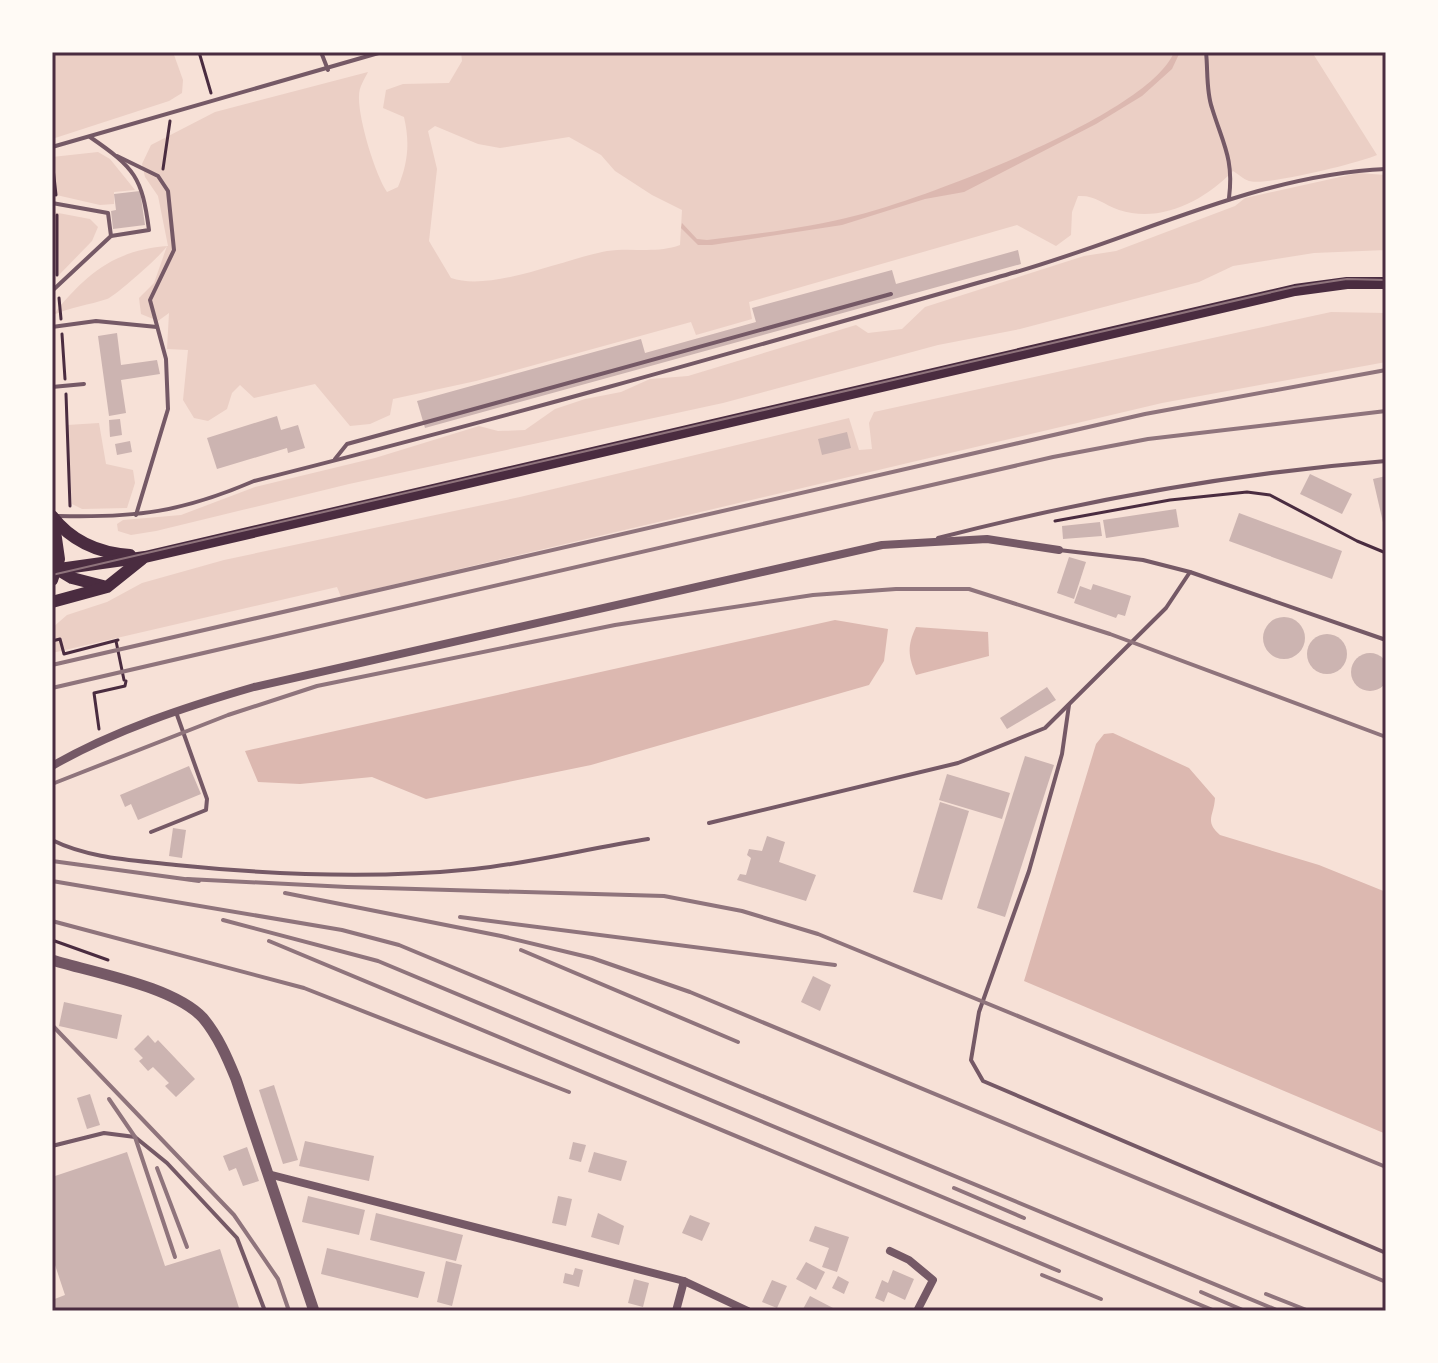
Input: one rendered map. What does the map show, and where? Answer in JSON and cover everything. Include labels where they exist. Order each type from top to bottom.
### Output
[{"type":"main road","points":[[53,571],[145,557],[1245,302],[1324,285],[1386,283]]},
{"type":"main road","points":[[52,516],[64,532],[79,542],[98,550],[145,557]]},
{"type":"main road","points":[[52,516],[60,545],[53,571]]},
{"type":"main road","points":[[52,602],[107,587],[145,557]]},
{"type":"main road","points":[[53,571],[107,587]]},
{"type":"street","points":[[52,766],[103,740],[254,687],[882,545],[987,539],[1059,550]]},
{"type":"street","points":[[52,960],[174,997],[201,1017],[221,1044],[314,1311]]},
{"type":"street","points":[[268,1174],[684,1281],[748,1311]]},
{"type":"street","points":[[890,1251],[909,1260],[933,1280],[917,1311]]},
{"type":"street","points":[[676,1311],[684,1281]]},
{"type":"lane","points":[[321,52],[328,70]]},
{"type":"lane","points":[[52,147],[382,52]]},
{"type":"lane","points":[[1206,52],[1211,106],[1225,139],[1233,170],[1229,198]]},
{"type":"lane","points":[[90,137],[117,156],[160,179],[168,191],[174,250],[150,300],[166,359],[168,409],[136,515]]},
{"type":"lane","points":[[52,291],[111,236],[149,230],[140,182],[117,156]]},
{"type":"lane","points":[[52,516],[136,515],[201,504],[254,481],[1020,271],[1229,198],[1346,173],[1386,169]]},
{"type":"lane","points":[[52,203],[108,213],[111,236]]},
{"type":"lane","points":[[334,461],[347,444],[891,294]]},
{"type":"lane","points":[[52,327],[96,321],[157,327]]},
{"type":"lane","points":[[52,387],[84,384]]},
{"type":"lane","points":[[928,541],[1059,510],[1259,472],[1386,461]]},
{"type":"lane","points":[[1059,550],[1143,560],[1190,572],[1386,640]]},
{"type":"lane","points":[[709,823],[958,763],[1045,728],[1166,608],[1190,572]]},
{"type":"lane","points":[[1069,705],[1062,754],[1029,871],[979,1012],[971,1060],[983,1081],[1386,1253]]},
{"type":"lane","points":[[151,832],[206,810],[207,799],[176,712]]},
{"type":"lane","points":[[52,840],[68,848],[107,857],[230,871],[379,873],[475,869],[648,839]]},
{"type":"lane","points":[[52,1146],[104,1133],[135,1137],[142,1142],[167,1163],[237,1238],[265,1311]]},
{"type":"path","points":[[199,52],[212,101]]},
{"type":"path","points":[[160,179],[172,113]]},
{"type":"path","points":[[1050,520],[1063,522],[1170,500],[1247,492],[1270,495],[1386,553]]},
{"type":"path","points":[[52,641],[60,639],[64,654],[117,640],[125,686],[94,693],[103,740]]},
{"type":"shaded area","points":[[52,52],[173,52],[183,80],[182,93],[169,101],[52,139]]},
{"type":"shaded area","points":[[461,52],[1312,52],[1377,155],[1333,168],[1259,182],[1249,181],[1233,171],[1196,200],[1151,214],[1135,214],[1094,198],[1078,196],[1072,212],[1071,235],[1056,246],[1017,225],[749,302],[752,319],[696,335],[691,322],[476,381],[393,399],[390,415],[370,424],[350,426],[315,384],[254,398],[240,385],[232,393],[227,409],[208,421],[194,418],[183,400],[188,350],[167,349],[169,313],[158,321],[141,314],[139,298],[154,283],[168,246],[158,196],[145,177],[142,164],[151,145],[215,112],[368,72],[359,93],[359,106],[373,160],[387,192],[398,187],[406,161],[407,136],[404,117],[383,108],[386,90],[403,84],[449,83],[462,61]],"holes":[[[435,126],[478,144],[500,148],[569,137],[601,155],[615,171],[652,195],[682,210],[680,245],[662,249],[607,251],[507,278],[486,281],[451,278],[429,241],[437,169],[428,131]]]},
{"type":"shaded area","points":[[1174,52],[1180,52],[1172,69],[1142,96],[1096,124],[964,192],[925,199],[842,225],[712,245],[698,245],[681,228],[682,223],[697,239],[707,240],[782,230],[858,215],[931,192],[1081,127],[1124,101],[1156,76]]},
{"type":"shaded area","points":[[98,152],[110,159],[135,190],[114,192],[114,204],[100,205],[52,194],[52,157]]},
{"type":"shaded area","points":[[1358,173],[1386,175],[1386,250],[1314,253],[1233,266],[1199,282],[1020,329],[938,345],[723,403],[349,484],[156,531],[131,535],[118,531],[117,524],[123,520],[181,515],[255,487],[375,458],[479,426],[498,431],[525,430],[555,409],[585,399],[621,392],[650,379],[688,376],[856,325],[868,333],[902,329],[925,307],[1084,256],[1116,251],[1235,206],[1245,198]]},
{"type":"shaded area","points":[[53,212],[90,219],[98,227],[92,241],[57,277]]},
{"type":"shaded area","points":[[167,246],[111,297],[53,315],[90,276],[117,259],[149,248]]},
{"type":"shaded area","points":[[1331,312],[1386,313],[1386,362],[1162,403],[341,597],[337,587],[52,653],[52,628],[67,615],[107,602],[142,583],[224,560],[520,497],[849,418],[859,450],[872,449],[869,423],[874,412]]},
{"type":"shaded area","points":[[99,423],[106,464],[133,470],[135,483],[127,508],[82,509],[72,504],[67,425]]},
{"type":"shaded area","points":[[835,620],[888,629],[884,661],[869,685],[591,765],[426,799],[372,777],[300,784],[258,782],[245,751]]},
{"type":"shaded area","points":[[916,627],[988,632],[989,656],[916,675],[910,651]]},
{"type":"shaded area","points":[[1113,733],[1189,768],[1215,798],[1211,822],[1220,835],[1319,865],[1386,892],[1386,1134],[1024,981],[1096,744],[1104,734]]},
{"type":"building","points":[[140,191],[145,225],[113,229],[111,211],[116,210],[114,194]]},
{"type":"building","points":[[1018,250],[1021,264],[425,428],[417,401],[641,339],[645,353],[756,322],[752,308],[892,270],[896,284]]},
{"type":"building","points":[[117,333],[121,365],[157,360],[160,374],[121,380],[126,413],[109,416],[98,336]]},
{"type":"building","points":[[277,416],[281,430],[298,425],[305,448],[288,453],[287,448],[217,469],[207,438]]},
{"type":"building","points":[[120,419],[122,435],[110,437],[109,420]]},
{"type":"building","points":[[847,432],[851,448],[822,455],[818,439]]},
{"type":"building","points":[[130,441],[132,452],[117,455],[115,444]]},
{"type":"building","points":[[1310,474],[1352,494],[1342,514],[1300,494]]},
{"type":"building","points":[[1386,476],[1386,531],[1385,531],[1373,479]]},
{"type":"building","points":[[1176,509],[1179,527],[1106,538],[1103,520]]},
{"type":"building","points":[[1239,513],[1342,551],[1332,579],[1229,541]]},
{"type":"building","points":[[1100,522],[1102,536],[1063,539],[1062,526]]},
{"type":"building","points":[[1069,557],[1086,562],[1074,599],[1057,593]]},
{"type":"building","points":[[1093,584],[1131,596],[1125,616],[1118,614],[1116,618],[1074,603],[1080,586],[1091,590]]},
{"type":"building","points":[[1284,617],[1299,623],[1305,638],[1299,653],[1284,659],[1269,653],[1263,638],[1269,623]]},
{"type":"building","points":[[1327,634],[1341,640],[1347,654],[1341,668],[1327,674],[1313,668],[1307,654],[1313,640]]},
{"type":"building","points":[[1370,653],[1384,658],[1389,672],[1384,686],[1370,691],[1356,686],[1351,672],[1356,658]]},
{"type":"building","points":[[1047,687],[1056,700],[1007,729],[1000,718]]},
{"type":"building","points":[[1025,756],[1054,765],[1005,917],[977,908]]},
{"type":"building","points":[[189,766],[201,794],[138,820],[131,804],[125,807],[120,795]]},
{"type":"building","points":[[947,774],[1010,793],[1002,819],[939,800]]},
{"type":"building","points":[[940,802],[969,811],[942,900],[913,892]]},
{"type":"building","points":[[173,828],[186,830],[182,858],[169,856]]},
{"type":"building","points":[[767,836],[785,842],[779,862],[816,875],[806,901],[737,880],[740,874],[746,875],[751,858],[747,855],[749,849],[762,851]]},
{"type":"building","points":[[813,976],[831,985],[820,1011],[801,1002]]},
{"type":"building","points":[[64,1002],[122,1015],[117,1039],[59,1026]]},
{"type":"building","points":[[148,1035],[155,1043],[158,1040],[195,1079],[176,1097],[165,1086],[169,1083],[153,1067],[148,1071],[139,1061],[143,1058],[134,1049]]},
{"type":"building","points":[[274,1085],[298,1160],[283,1164],[259,1090]]},
{"type":"building","points":[[90,1094],[100,1125],[87,1129],[77,1098]]},
{"type":"building","points":[[305,1141],[374,1156],[369,1181],[299,1166]]},
{"type":"building","points":[[573,1142],[586,1145],[581,1162],[569,1159]]},
{"type":"building","points":[[247,1147],[259,1181],[243,1186],[236,1168],[229,1171],[223,1156]]},
{"type":"building","points":[[127,1152],[165,1266],[220,1249],[240,1311],[52,1311],[52,1300],[65,1295],[52,1256],[52,1177]]},
{"type":"building","points":[[594,1152],[627,1161],[621,1181],[588,1172]]},
{"type":"building","points":[[308,1196],[365,1210],[359,1235],[302,1222]]},
{"type":"building","points":[[558,1196],[572,1199],[566,1226],[552,1223]]},
{"type":"building","points":[[376,1213],[463,1235],[456,1261],[370,1240]]},
{"type":"building","points":[[598,1213],[624,1226],[619,1245],[591,1237]]},
{"type":"building","points":[[690,1215],[710,1223],[702,1241],[682,1233]]},
{"type":"building","points":[[815,1226],[849,1237],[837,1272],[822,1267],[829,1248],[809,1241]]},
{"type":"building","points":[[327,1248],[425,1272],[418,1298],[321,1274]]},
{"type":"building","points":[[446,1261],[462,1265],[452,1306],[437,1302]]},
{"type":"building","points":[[806,1262],[825,1272],[816,1290],[796,1279]]},
{"type":"building","points":[[575,1268],[583,1270],[579,1287],[563,1283],[565,1273],[573,1275]]},
{"type":"building","points":[[893,1270],[914,1279],[905,1300],[888,1292],[884,1302],[875,1298],[882,1280],[888,1283]]},
{"type":"building","points":[[838,1276],[849,1282],[844,1294],[832,1288]]},
{"type":"building","points":[[634,1279],[649,1283],[643,1307],[628,1303]]},
{"type":"building","points":[[772,1280],[787,1286],[777,1308],[762,1302]]},
{"type":"building","points":[[810,1296],[833,1308],[831,1311],[802,1311]]},
{"type":"tram line","points":[[52,575],[1294,287],[1347,279],[1386,280]]},
{"type":"railway","points":[[52,665],[1145,414],[1386,370]]},
{"type":"railway","points":[[52,688],[1053,457],[1148,439],[1386,411]]},
{"type":"railway","points":[[52,784],[228,715],[317,686],[615,625],[813,595],[896,589],[969,589],[1110,634],[1386,737]]},
{"type":"railway","points":[[52,861],[199,881]]},
{"type":"railway","points":[[187,879],[664,896],[742,911],[818,934],[1386,1167]]},
{"type":"railway","points":[[52,881],[342,930],[399,945],[1279,1311]]},
{"type":"railway","points":[[285,893],[501,936],[592,958],[690,992],[1386,1282]]},
{"type":"railway","points":[[460,917],[835,965]]},
{"type":"railway","points":[[223,920],[378,961],[1215,1311]]},
{"type":"railway","points":[[52,921],[304,988],[569,1092]]},
{"type":"railway","points":[[269,941],[1059,1271]]},
{"type":"railway","points":[[521,950],[738,1042]]},
{"type":"railway","points":[[52,1025],[234,1215],[278,1279],[289,1311]]},
{"type":"railway","points":[[109,1099],[135,1137],[175,1257]]},
{"type":"railway","points":[[157,1168],[187,1247]]},
{"type":"railway","points":[[954,1188],[1024,1218]]},
{"type":"railway","points":[[1042,1275],[1101,1299]]},
{"type":"railway","points":[[1201,1292],[1245,1311]]},
{"type":"railway","points":[[1266,1294],[1309,1311]]}]
